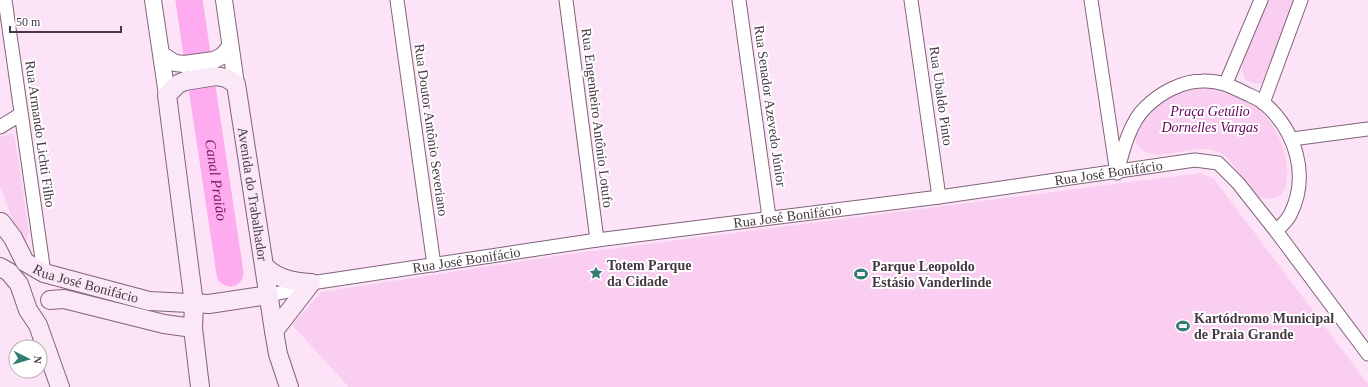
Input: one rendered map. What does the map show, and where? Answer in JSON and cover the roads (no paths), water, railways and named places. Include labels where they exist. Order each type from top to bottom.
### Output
[{"type":"main road","points":[[200,387],[194,328],[194,304],[167,95],[178,84],[184,73],[215,68],[226,78],[236,84]]},
{"type":"main road","name":"Avenida do Trabalhador","points":[[236,84],[278,354],[289,387]]},
{"type":"main road","points":[[0,242],[2,236],[1,220]]},
{"type":"main road","name":"Rua José Bonifácio","points":[[1,220],[26,262],[44,273],[149,301],[194,304],[221,303],[269,295]]},
{"type":"main road","points":[[0,267],[15,277],[28,310],[38,325],[60,387]]},
{"type":"main road","points":[[265,267],[281,278],[311,283]]},
{"type":"main road","points":[[38,325],[42,305],[50,300],[64,278]]},
{"type":"main road","points":[[274,331],[311,283]]},
{"type":"main road","name":"Rua José Bonifácio","points":[[50,300],[64,299],[164,324],[194,328]]},
{"type":"street","name":"Rua Armando Lichti Filho","points":[[5,0],[44,273]]},
{"type":"street","points":[[153,0],[167,95]]},
{"type":"street","name":"Avenida do Trabalhador","points":[[224,0],[236,84]]},
{"type":"street","name":"Rua Doutor Antônio Severiano","points":[[397,0],[434,265]]},
{"type":"street","name":"Rua Engenheiro Antônio Lotufo","points":[[566,0],[596,240]]},
{"type":"street","name":"Rua Senador Azevedo Júnior","points":[[739,0],[769,217]]},
{"type":"street","name":"Rua Ubaldo Pinto","points":[[911,0],[938,197]]},
{"type":"street","points":[[1092,0],[1117,173]]},
{"type":"street","points":[[1226,83],[1261,0]]},
{"type":"street","points":[[1263,103],[1302,0]]},
{"type":"street","points":[[215,68],[222,56],[230,47]]},
{"type":"street","points":[[161,54],[175,63],[184,73]]},
{"type":"street","points":[[1117,173],[1126,139],[1145,108],[1173,87],[1202,81],[1226,83],[1263,103],[1284,125],[1292,139],[1299,164],[1300,187],[1290,216],[1276,231]]},
{"type":"street","points":[[0,127],[21,114]]},
{"type":"street","points":[[1292,139],[1368,129]]},
{"type":"street","points":[[1112,141],[1126,139]]},
{"type":"street","name":"Rua José Bonifácio","points":[[269,295],[294,290],[311,283],[596,240],[769,217],[938,197],[1117,173],[1195,160],[1218,163],[1238,183],[1367,351]]},
{"type":"waterway","name":"Canal Praião","points":[[189,0],[197,54]]},
{"type":"waterway","name":"Canal Praião","points":[[202,87],[230,273]]},
{"type":"place","name":"Totem Parque da Cidade","points":[[596,273]]},
{"type":"place","name":"Parque Leopoldo Estásio Vanderlinde","points":[[861,274]]},
{"type":"place","name":"Kartódromo Municipal de Praia Grande","points":[[1183,326]]},
{"type":"park label","name":"Praça Getúlio Dornelles Vargas","points":[[1210,120]]}]
